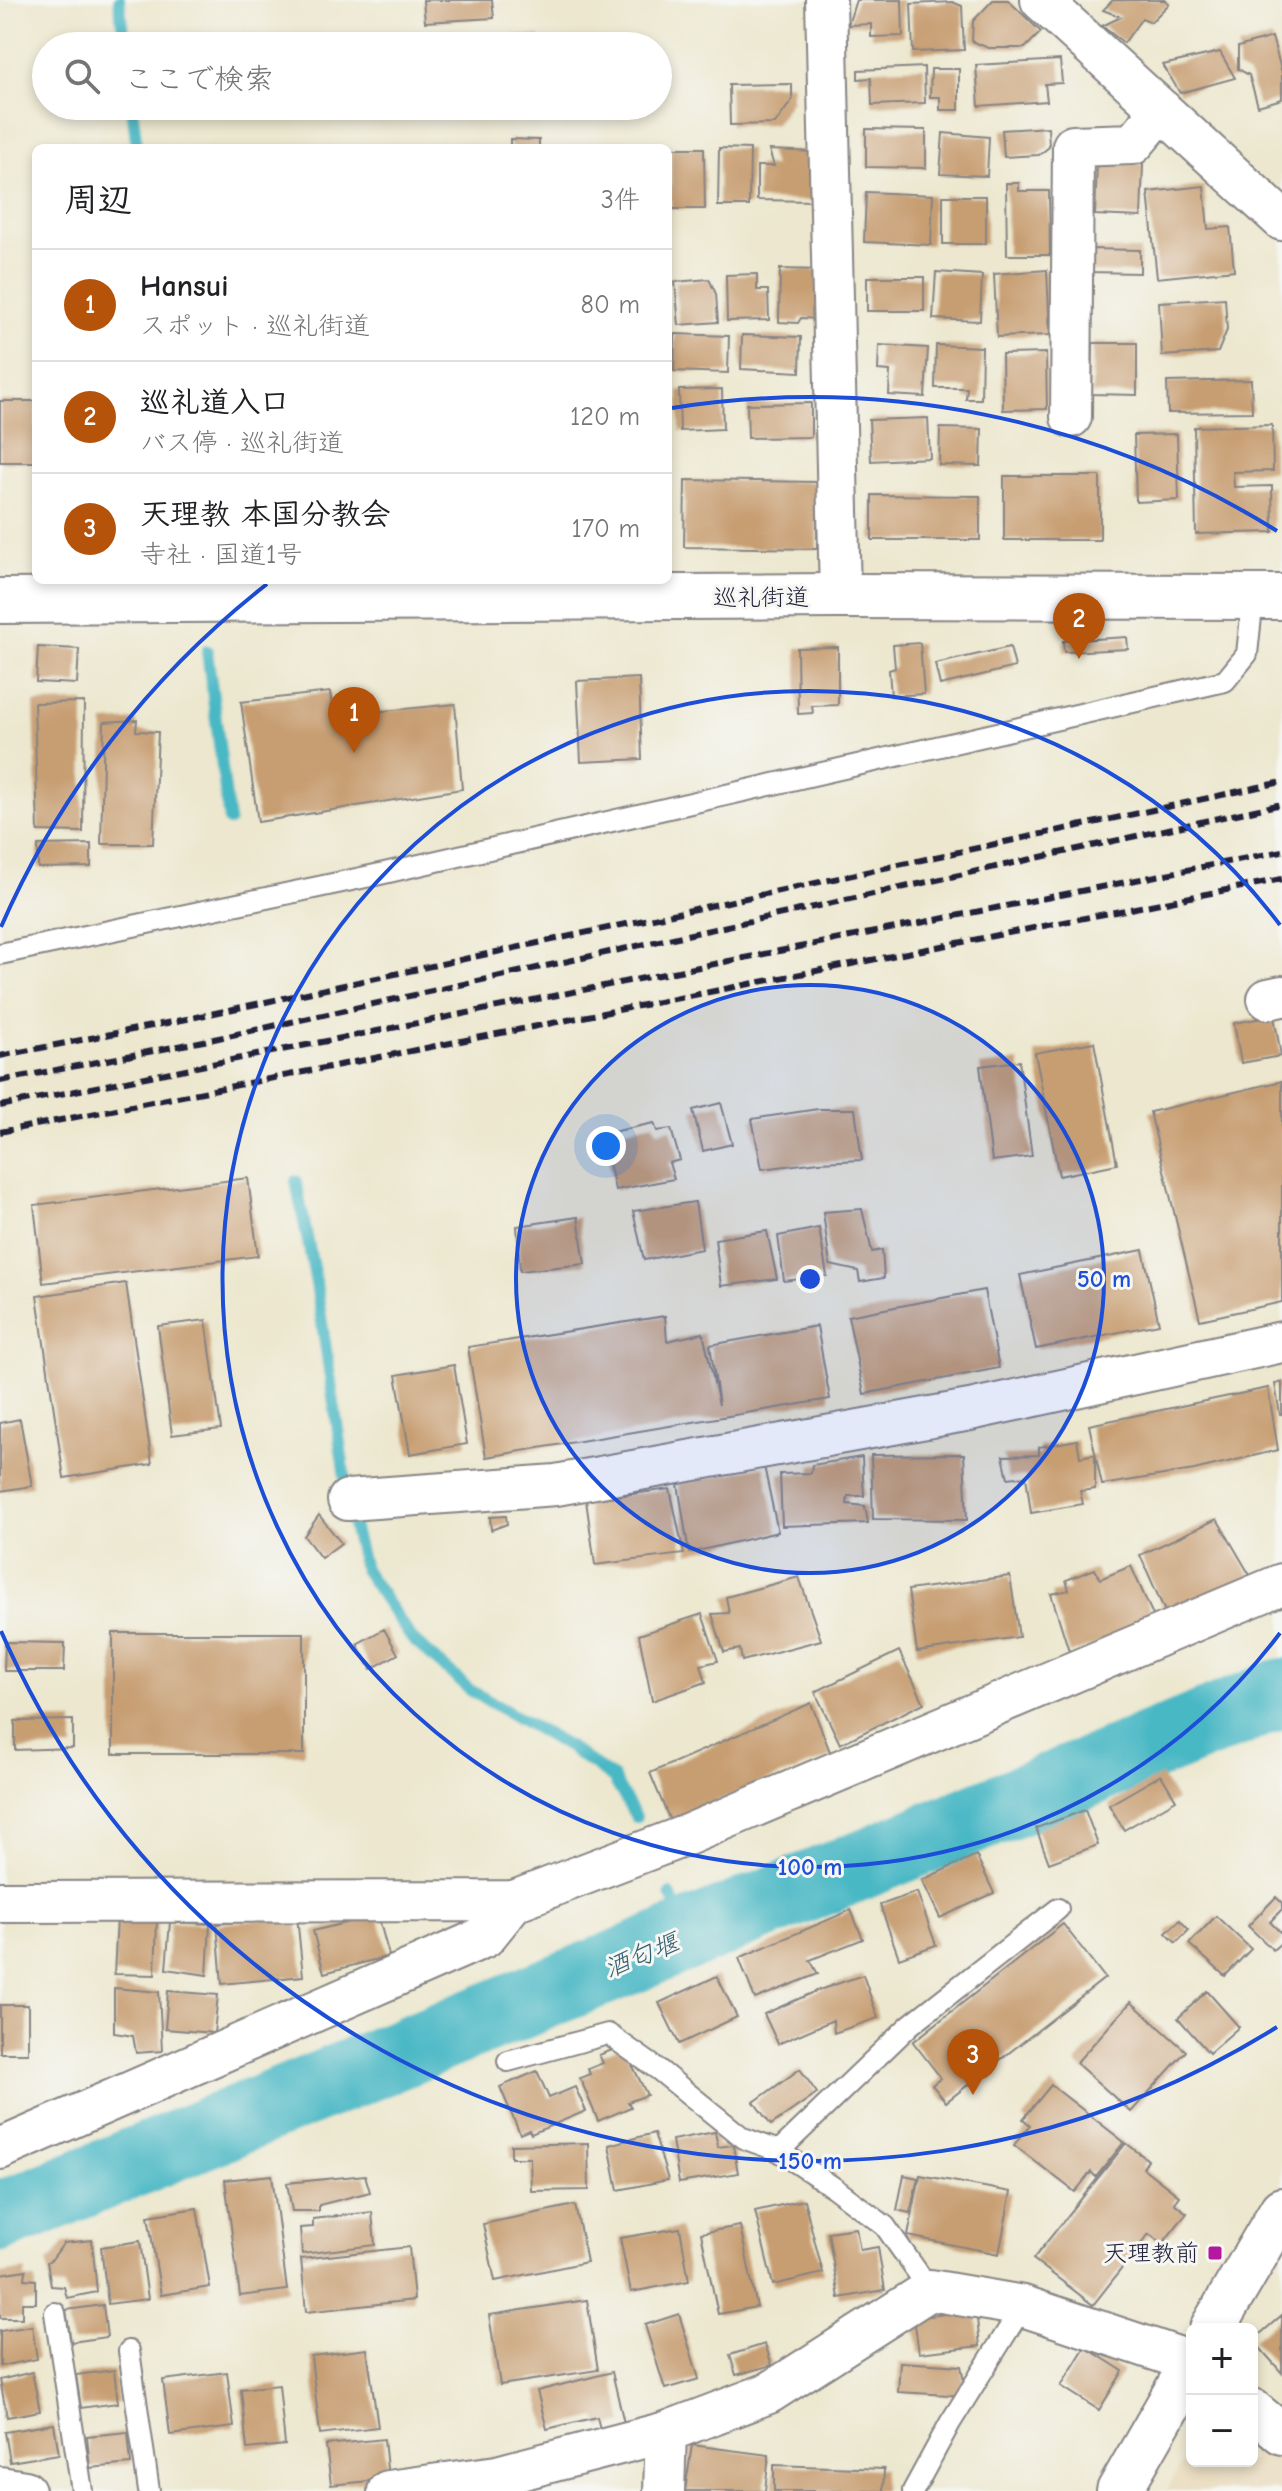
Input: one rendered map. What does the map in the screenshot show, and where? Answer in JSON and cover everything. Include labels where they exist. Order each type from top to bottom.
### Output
[{"type":"main road","name":"巡礼街道","points":[[0,601],[840,596],[1267,598]]},
{"type":"main road","points":[[1216,2323],[1282,2210]]},
{"type":"main road","points":[[1119,2491],[1186,2374]]},
{"type":"street","points":[[826,0],[840,596]]},
{"type":"street","points":[[1041,0],[1282,220]]},
{"type":"street","points":[[1071,417],[1073,146],[1133,144],[1162,110]]},
{"type":"street","points":[[348,1500],[556,1485],[970,1410],[1282,1342]]},
{"type":"street","points":[[0,1902],[514,1901],[687,1835],[1282,1584]]},
{"type":"street","points":[[0,2149],[485,1937],[514,1901]]},
{"type":"street","points":[[388,2491],[497,2476],[666,2432],[769,2393],[930,2290],[1023,2306],[1186,2361]]},
{"type":"street","points":[[1258,2414],[1282,2434]]},
{"type":"street","points":[[664,2491],[666,2432]]},
{"type":"street","points":[[0,2487],[25,2491]]},
{"type":"lane","points":[[0,954],[380,874],[1225,681],[1247,654],[1267,598]]},
{"type":"lane","points":[[779,2151],[910,2025],[1058,1909]]},
{"type":"lane","points":[[508,2061],[608,2034],[659,2070],[743,2138],[779,2151],[885,2226],[930,2290]]},
{"type":"lane","points":[[913,2491],[950,2423],[1023,2306]]},
{"type":"lane","points":[[55,2313],[82,2491]]},
{"type":"lane","points":[[129,2351],[149,2491]]},
{"type":"shaded area","points":[[1258,2432],[1282,2450],[1282,2491],[1166,2491],[1186,2456],[1186,2467],[1258,2467]]},
{"type":"building","points":[[423,0],[492,0],[494,18],[425,22]]},
{"type":"building","points":[[856,0],[902,0],[903,36],[871,37],[871,24],[848,25]]},
{"type":"building","points":[[993,0],[1008,0],[1041,32],[1025,48],[988,48],[972,41],[973,21]]},
{"type":"building","points":[[1113,0],[1165,0],[1169,4],[1151,22],[1142,18],[1124,43],[1102,26],[1121,17],[1103,10]]},
{"type":"building","points":[[952,2],[962,6],[964,50],[913,52],[911,4]]},
{"type":"building","points":[[1272,37],[1282,73],[1282,99],[1258,106],[1249,75],[1238,69],[1238,47]]},
{"type":"building","points":[[1220,52],[1235,78],[1180,93],[1163,65]]},
{"type":"building","points":[[1060,60],[1062,83],[1045,84],[1047,101],[979,106],[976,65]]},
{"type":"building","points":[[924,67],[925,103],[872,105],[871,78],[858,79],[858,70]]},
{"type":"building","points":[[931,69],[959,69],[959,110],[940,110],[940,97],[930,97]]},
{"type":"building","points":[[792,84],[792,100],[775,124],[730,125],[729,85]]},
{"type":"building","points":[[1048,127],[1049,147],[1039,155],[1004,157],[1002,130]]},
{"type":"building","points":[[866,129],[926,130],[926,168],[866,167]]},
{"type":"building","points":[[943,133],[989,137],[987,176],[940,174]]},
{"type":"building","points":[[510,139],[539,140],[539,144],[510,144]]},
{"type":"building","points":[[672,148],[704,148],[705,209],[672,209]]},
{"type":"building","points":[[719,148],[750,149],[749,206],[718,206]]},
{"type":"building","points":[[769,150],[815,152],[814,201],[757,200],[757,166],[774,166]]},
{"type":"building","points":[[1097,162],[1143,164],[1141,217],[1095,215]]},
{"type":"building","points":[[1006,183],[1019,183],[1019,191],[1049,191],[1050,255],[1007,255]]},
{"type":"building","points":[[1204,186],[1208,229],[1230,227],[1234,270],[1157,278],[1148,192]]},
{"type":"building","points":[[866,192],[933,195],[931,245],[864,242]]},
{"type":"building","points":[[943,196],[986,196],[986,244],[943,244]]},
{"type":"building","points":[[1089,249],[1140,250],[1140,273],[1089,272]]},
{"type":"building","points":[[780,269],[819,270],[818,319],[801,318],[798,323],[779,322]]},
{"type":"building","points":[[1047,270],[1050,335],[997,337],[994,274]]},
{"type":"building","points":[[936,272],[982,275],[980,321],[933,319]]},
{"type":"building","points":[[757,274],[757,290],[768,290],[769,320],[727,321],[726,275]]},
{"type":"building","points":[[867,277],[924,277],[924,311],[867,311]]},
{"type":"building","points":[[709,279],[716,294],[718,322],[679,325],[675,282]]},
{"type":"building","points":[[1225,298],[1227,330],[1218,352],[1162,356],[1159,302]]},
{"type":"building","points":[[675,334],[729,336],[728,373],[674,371]]},
{"type":"building","points":[[742,335],[801,337],[800,372],[741,369]]},
{"type":"building","points":[[1093,343],[1137,343],[1137,395],[1092,394]]},
{"type":"building","points":[[879,345],[928,348],[925,397],[889,395],[890,371],[878,370]]},
{"type":"building","points":[[936,345],[982,347],[981,399],[966,399],[967,388],[935,388]]},
{"type":"building","points":[[1046,353],[1047,409],[1003,410],[1002,354]]},
{"type":"building","points":[[1251,380],[1252,412],[1168,413],[1167,382]]},
{"type":"building","points":[[722,389],[723,429],[680,431],[679,390]]},
{"type":"building","points":[[0,401],[32,401],[32,462],[0,462]]},
{"type":"building","points":[[811,403],[811,437],[748,438],[747,404]]},
{"type":"building","points":[[928,418],[930,458],[871,461],[869,420]]},
{"type":"building","points":[[1272,425],[1273,471],[1233,472],[1234,487],[1272,486],[1273,532],[1196,534],[1194,427]]},
{"type":"building","points":[[940,428],[982,429],[981,466],[939,465]]},
{"type":"building","points":[[1177,434],[1179,500],[1136,502],[1134,435]]},
{"type":"building","points":[[1004,476],[1100,476],[1100,540],[1004,540]]},
{"type":"building","points":[[685,480],[817,482],[817,549],[684,547]]},
{"type":"building","points":[[872,495],[980,496],[980,540],[872,540]]},
{"type":"building","points":[[1127,637],[1128,649],[1064,652],[1063,641]]},
{"type":"building","points":[[920,643],[924,694],[891,696],[889,670],[895,668],[893,645]]},
{"type":"building","points":[[38,647],[79,649],[77,684],[36,682]]},
{"type":"building","points":[[838,647],[838,705],[812,706],[813,713],[798,714],[797,648]]},
{"type":"building","points":[[1010,647],[1015,667],[940,685],[935,664]]},
{"type":"building","points":[[639,678],[642,759],[581,762],[577,681]]},
{"type":"building","points":[[330,692],[333,716],[455,704],[462,789],[258,822],[241,702]]},
{"type":"building","points":[[84,702],[83,832],[38,831],[34,703]]},
{"type":"building","points":[[137,720],[136,731],[158,732],[153,844],[101,844],[104,722]]},
{"type":"building","points":[[91,844],[91,867],[38,868],[38,845]]},
{"type":"building","points":[[1274,1016],[1281,1056],[1241,1063],[1234,1023]]},
{"type":"building","points":[[1094,1042],[1117,1164],[1059,1176],[1035,1053]]},
{"type":"building","points":[[1019,1061],[1032,1156],[992,1161],[980,1066]]},
{"type":"building","points":[[1282,1081],[1282,1302],[1200,1320],[1150,1112]]},
{"type":"building","points":[[721,1103],[732,1144],[703,1151],[693,1110]]},
{"type":"building","points":[[818,1109],[855,1109],[862,1160],[762,1169],[752,1119]]},
{"type":"building","points":[[654,1123],[657,1131],[671,1129],[680,1160],[669,1163],[674,1179],[615,1190],[603,1134]]},
{"type":"building","points":[[248,1178],[258,1256],[43,1283],[34,1205]]},
{"type":"building","points":[[695,1202],[702,1249],[644,1260],[633,1211]]},
{"type":"building","points":[[862,1209],[872,1252],[882,1250],[884,1278],[860,1282],[858,1271],[830,1265],[823,1212]]},
{"type":"building","points":[[578,1217],[585,1264],[520,1271],[517,1226]]},
{"type":"building","points":[[819,1228],[827,1276],[784,1281],[778,1236]]},
{"type":"building","points":[[767,1231],[777,1279],[721,1286],[715,1239]]},
{"type":"building","points":[[1143,1250],[1159,1324],[1036,1349],[1020,1275]]},
{"type":"building","points":[[126,1283],[152,1464],[64,1478],[37,1296]]},
{"type":"building","points":[[984,1290],[999,1368],[864,1394],[848,1316]]},
{"type":"building","points":[[665,1316],[667,1341],[703,1333],[719,1405],[710,1345],[817,1326],[830,1399],[486,1457],[468,1347]]},
{"type":"building","points":[[206,1320],[221,1429],[172,1435],[158,1326]]},
{"type":"building","points":[[454,1365],[467,1444],[410,1454],[396,1375]]},
{"type":"building","points":[[1282,1382],[1282,1415],[1280,1415],[1275,1384]]},
{"type":"building","points":[[1268,1388],[1278,1450],[1194,1470],[1102,1485],[1089,1425]]},
{"type":"building","points":[[20,1419],[32,1486],[0,1491],[0,1423]]},
{"type":"building","points":[[1077,1440],[1080,1457],[1095,1454],[1095,1489],[1080,1491],[1083,1504],[1031,1513],[1026,1476],[1008,1478],[1003,1456],[1039,1455],[1039,1447]]},
{"type":"building","points":[[964,1454],[967,1520],[873,1519],[871,1455]]},
{"type":"building","points":[[862,1457],[864,1496],[848,1496],[847,1504],[865,1506],[868,1523],[782,1526],[780,1474],[811,1473],[812,1465]]},
{"type":"building","points":[[764,1466],[778,1532],[689,1553],[678,1484]]},
{"type":"building","points":[[670,1489],[684,1554],[595,1565],[586,1500]]},
{"type":"building","points":[[319,1515],[341,1543],[321,1558],[304,1536]]},
{"type":"building","points":[[506,1516],[507,1524],[491,1530],[490,1517]]},
{"type":"building","points":[[1217,1519],[1251,1577],[1166,1614],[1140,1555]]},
{"type":"building","points":[[1131,1566],[1156,1622],[1070,1654],[1051,1594],[1069,1590],[1066,1580],[1095,1569],[1100,1579]]},
{"type":"building","points":[[1010,1576],[1019,1637],[917,1652],[908,1590]]},
{"type":"building","points":[[799,1577],[821,1640],[742,1661],[740,1649],[724,1652],[712,1614],[729,1613],[726,1597]]},
{"type":"building","points":[[702,1614],[718,1661],[701,1665],[706,1682],[652,1701],[639,1635]]},
{"type":"building","points":[[384,1629],[398,1654],[371,1669],[357,1644]]},
{"type":"building","points":[[113,1633],[304,1633],[304,1754],[113,1754]]},
{"type":"building","points":[[5,1642],[65,1643],[64,1671],[4,1671]]},
{"type":"building","points":[[899,1651],[924,1703],[840,1744],[815,1692]]},
{"type":"building","points":[[811,1703],[832,1757],[670,1821],[650,1773]]},
{"type":"building","points":[[73,1720],[73,1748],[15,1750],[15,1721]]},
{"type":"building","points":[[1161,1775],[1176,1800],[1124,1830],[1109,1805]]},
{"type":"building","points":[[1085,1810],[1098,1845],[1049,1863],[1036,1828]]},
{"type":"building","points":[[976,1855],[994,1893],[940,1918],[922,1880]]},
{"type":"building","points":[[917,1892],[936,1945],[899,1958],[880,1905]]},
{"type":"building","points":[[1276,1897],[1282,1903],[1282,1909],[1270,1922],[1282,1934],[1282,1942],[1273,1950],[1248,1926]]},
{"type":"building","points":[[851,1910],[863,1939],[810,1960],[818,1974],[755,1999],[739,1958]]},
{"type":"building","points":[[378,1915],[389,1956],[324,1973],[313,1931]]},
{"type":"building","points":[[297,1916],[303,1976],[222,1984],[217,1924]]},
{"type":"building","points":[[1216,1916],[1251,1949],[1225,1976],[1189,1944]]},
{"type":"building","points":[[117,1918],[157,1920],[155,1975],[114,1974]]},
{"type":"building","points":[[1180,1920],[1189,1930],[1176,1943],[1166,1933]]},
{"type":"building","points":[[170,1922],[210,1924],[207,1975],[166,1969]]},
{"type":"building","points":[[1063,1924],[1105,1978],[946,2102],[932,2085],[941,2078],[913,2042]]},
{"type":"building","points":[[863,1975],[878,2018],[834,2033],[833,2020],[778,2044],[764,2014]]},
{"type":"building","points":[[717,1976],[737,2017],[679,2044],[659,2003]]},
{"type":"building","points":[[114,1988],[159,1992],[162,2051],[136,2053],[133,2036],[114,2033]]},
{"type":"building","points":[[168,1991],[218,1995],[214,2033],[165,2029]]},
{"type":"building","points":[[1207,1991],[1239,2027],[1209,2053],[1178,2018]]},
{"type":"building","points":[[1131,2002],[1186,2051],[1131,2112],[1076,2063]]},
{"type":"building","points":[[0,2005],[28,2005],[28,2053],[0,2053]]},
{"type":"building","points":[[623,2046],[647,2095],[628,2102],[631,2107],[598,2121],[580,2078],[590,2074],[588,2069],[603,2063],[599,2055]]},
{"type":"building","points":[[800,2069],[817,2093],[771,2125],[754,2102]]},
{"type":"building","points":[[537,2071],[549,2098],[575,2087],[586,2111],[531,2134],[529,2130],[520,2134],[500,2087]]},
{"type":"building","points":[[1051,2085],[1124,2142],[1096,2177],[1091,2172],[1075,2192],[1014,2145],[1030,2125],[1023,2119]]},
{"type":"building","points":[[715,2132],[718,2147],[733,2145],[738,2173],[679,2183],[672,2140]]},
{"type":"building","points":[[654,2133],[668,2180],[618,2190],[609,2145]]},
{"type":"building","points":[[588,2143],[589,2190],[531,2191],[530,2158],[511,2158],[511,2145]]},
{"type":"building","points":[[1126,2143],[1148,2160],[1143,2168],[1179,2196],[1174,2203],[1187,2213],[1162,2244],[1149,2234],[1093,2305],[1033,2259]]},
{"type":"building","points":[[272,2175],[287,2290],[240,2296],[225,2180]]},
{"type":"building","points":[[365,2175],[370,2192],[319,2205],[319,2211],[292,2211],[287,2183]]},
{"type":"building","points":[[904,2175],[918,2178],[910,2213],[897,2210]]},
{"type":"building","points":[[920,2175],[1011,2192],[999,2254],[908,2236]]},
{"type":"building","points":[[804,2200],[823,2273],[773,2285],[755,2211]]},
{"type":"building","points":[[575,2205],[587,2262],[495,2281],[483,2224]]},
{"type":"building","points":[[197,2208],[210,2287],[161,2295],[148,2216]]},
{"type":"building","points":[[372,2212],[375,2245],[302,2254],[300,2228],[313,2227],[313,2219]]},
{"type":"building","points":[[740,2226],[757,2307],[718,2314],[701,2233]]},
{"type":"building","points":[[680,2228],[689,2281],[631,2292],[620,2238]]},
{"type":"building","points":[[856,2228],[860,2250],[878,2247],[885,2290],[839,2298],[828,2232]]},
{"type":"building","points":[[92,2240],[97,2292],[67,2298],[64,2287],[51,2286],[47,2262],[64,2243]]},
{"type":"building","points":[[140,2241],[148,2299],[108,2304],[101,2247]]},
{"type":"building","points":[[409,2247],[414,2300],[306,2312],[301,2259]]},
{"type":"building","points":[[26,2270],[25,2279],[36,2280],[36,2303],[22,2303],[22,2318],[0,2318],[0,2274]]},
{"type":"building","points":[[587,2300],[598,2370],[500,2385],[489,2315]]},
{"type":"building","points":[[103,2305],[107,2337],[71,2342],[66,2310]]},
{"type":"building","points":[[976,2310],[980,2346],[919,2353],[914,2318]]},
{"type":"building","points":[[679,2314],[699,2379],[665,2389],[645,2325]]},
{"type":"building","points":[[1282,2315],[1282,2373],[1258,2346],[1258,2336]]},
{"type":"building","points":[[32,2326],[37,2359],[0,2366],[0,2331]]},
{"type":"building","points":[[765,2344],[772,2365],[736,2375],[730,2355]]},
{"type":"building","points":[[1085,2347],[1123,2371],[1099,2410],[1061,2386]]},
{"type":"building","points":[[367,2349],[378,2427],[320,2434],[311,2356]]},
{"type":"building","points":[[900,2362],[961,2366],[967,2396],[898,2392]]},
{"type":"building","points":[[114,2370],[118,2403],[81,2408],[76,2375]]},
{"type":"building","points":[[32,2372],[40,2411],[7,2417],[0,2380]]},
{"type":"building","points":[[227,2372],[234,2427],[170,2435],[163,2380]]},
{"type":"building","points":[[612,2372],[624,2423],[600,2429],[597,2417],[547,2429],[537,2391]]},
{"type":"building","points":[[279,2385],[285,2445],[247,2449],[241,2389]]},
{"type":"building","points":[[54,2424],[59,2454],[10,2462],[5,2432]]},
{"type":"building","points":[[128,2432],[131,2464],[90,2468],[87,2436]]},
{"type":"building","points":[[384,2439],[388,2479],[331,2485],[326,2445]]},
{"type":"building","points":[[692,2445],[769,2455],[765,2491],[685,2491]]},
{"type":"building","points":[[774,2465],[884,2469],[883,2491],[774,2491]]},
{"type":"waterway","points":[[119,0],[123,32]]},
{"type":"waterway","points":[[134,120],[137,144]]},
{"type":"waterway","points":[[207,651],[229,821]]},
{"type":"waterway","points":[[296,1181],[316,1283],[351,1517],[364,1569],[412,1639],[470,1690],[570,1748],[613,1778],[636,1817]]},
{"type":"waterway","name":"酒匂堰","points":[[0,2217],[1282,1693]]},
{"type":"waterway","points":[[670,1894],[689,1935]]},
{"type":"railway","points":[[0,1056],[187,1019],[1282,782]]},
{"type":"railway","points":[[0,1081],[214,1039],[1282,804]]},
{"type":"railway","points":[[0,1106],[1282,851]]},
{"type":"railway","points":[[0,1132],[1282,879]]},
{"type":"place","name":"巡礼道入口","points":[[1079,659]]},
{"type":"place","name":"Hansui","points":[[354,753]]},
{"type":"place","name":"天理教 本国分教会","points":[[973,2095]]},
{"type":"place","name":"天理教前","points":[[1215,2253]]}]
